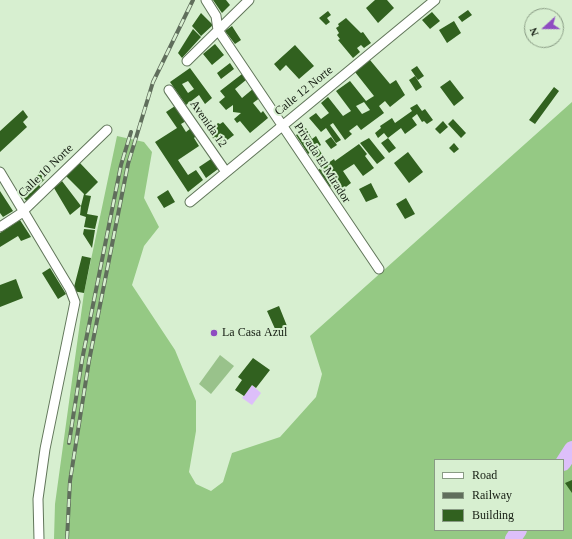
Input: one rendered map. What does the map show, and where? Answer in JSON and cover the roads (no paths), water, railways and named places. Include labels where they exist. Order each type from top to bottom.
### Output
[{"type":"street","name":"Privada El Mirador","points":[[206,0],[216,16],[218,30],[379,269]]},
{"type":"street","points":[[187,61],[218,30],[221,25],[249,0]]},
{"type":"street","name":"Calle 12 Norte","points":[[190,202],[435,0]]},
{"type":"street","name":"Avenida 12","points":[[169,90],[226,172]]},
{"type":"street","name":"Calle 10 Norte","points":[[0,227],[24,209],[107,130]]},
{"type":"street","points":[[0,172],[24,209],[70,289],[75,302],[45,450],[38,499],[39,539]]},
{"type":"waterway","points":[[564,461],[572,449]]},
{"type":"waterway","points":[[513,539],[518,531]]},
{"type":"railway","points":[[67,539],[70,481],[89,361],[128,164],[153,82],[193,0]]},
{"type":"railway","points":[[69,443],[82,360],[121,165],[131,132]]},
{"type":"place","name":"La Casa Azul","points":[[214,333]]}]
